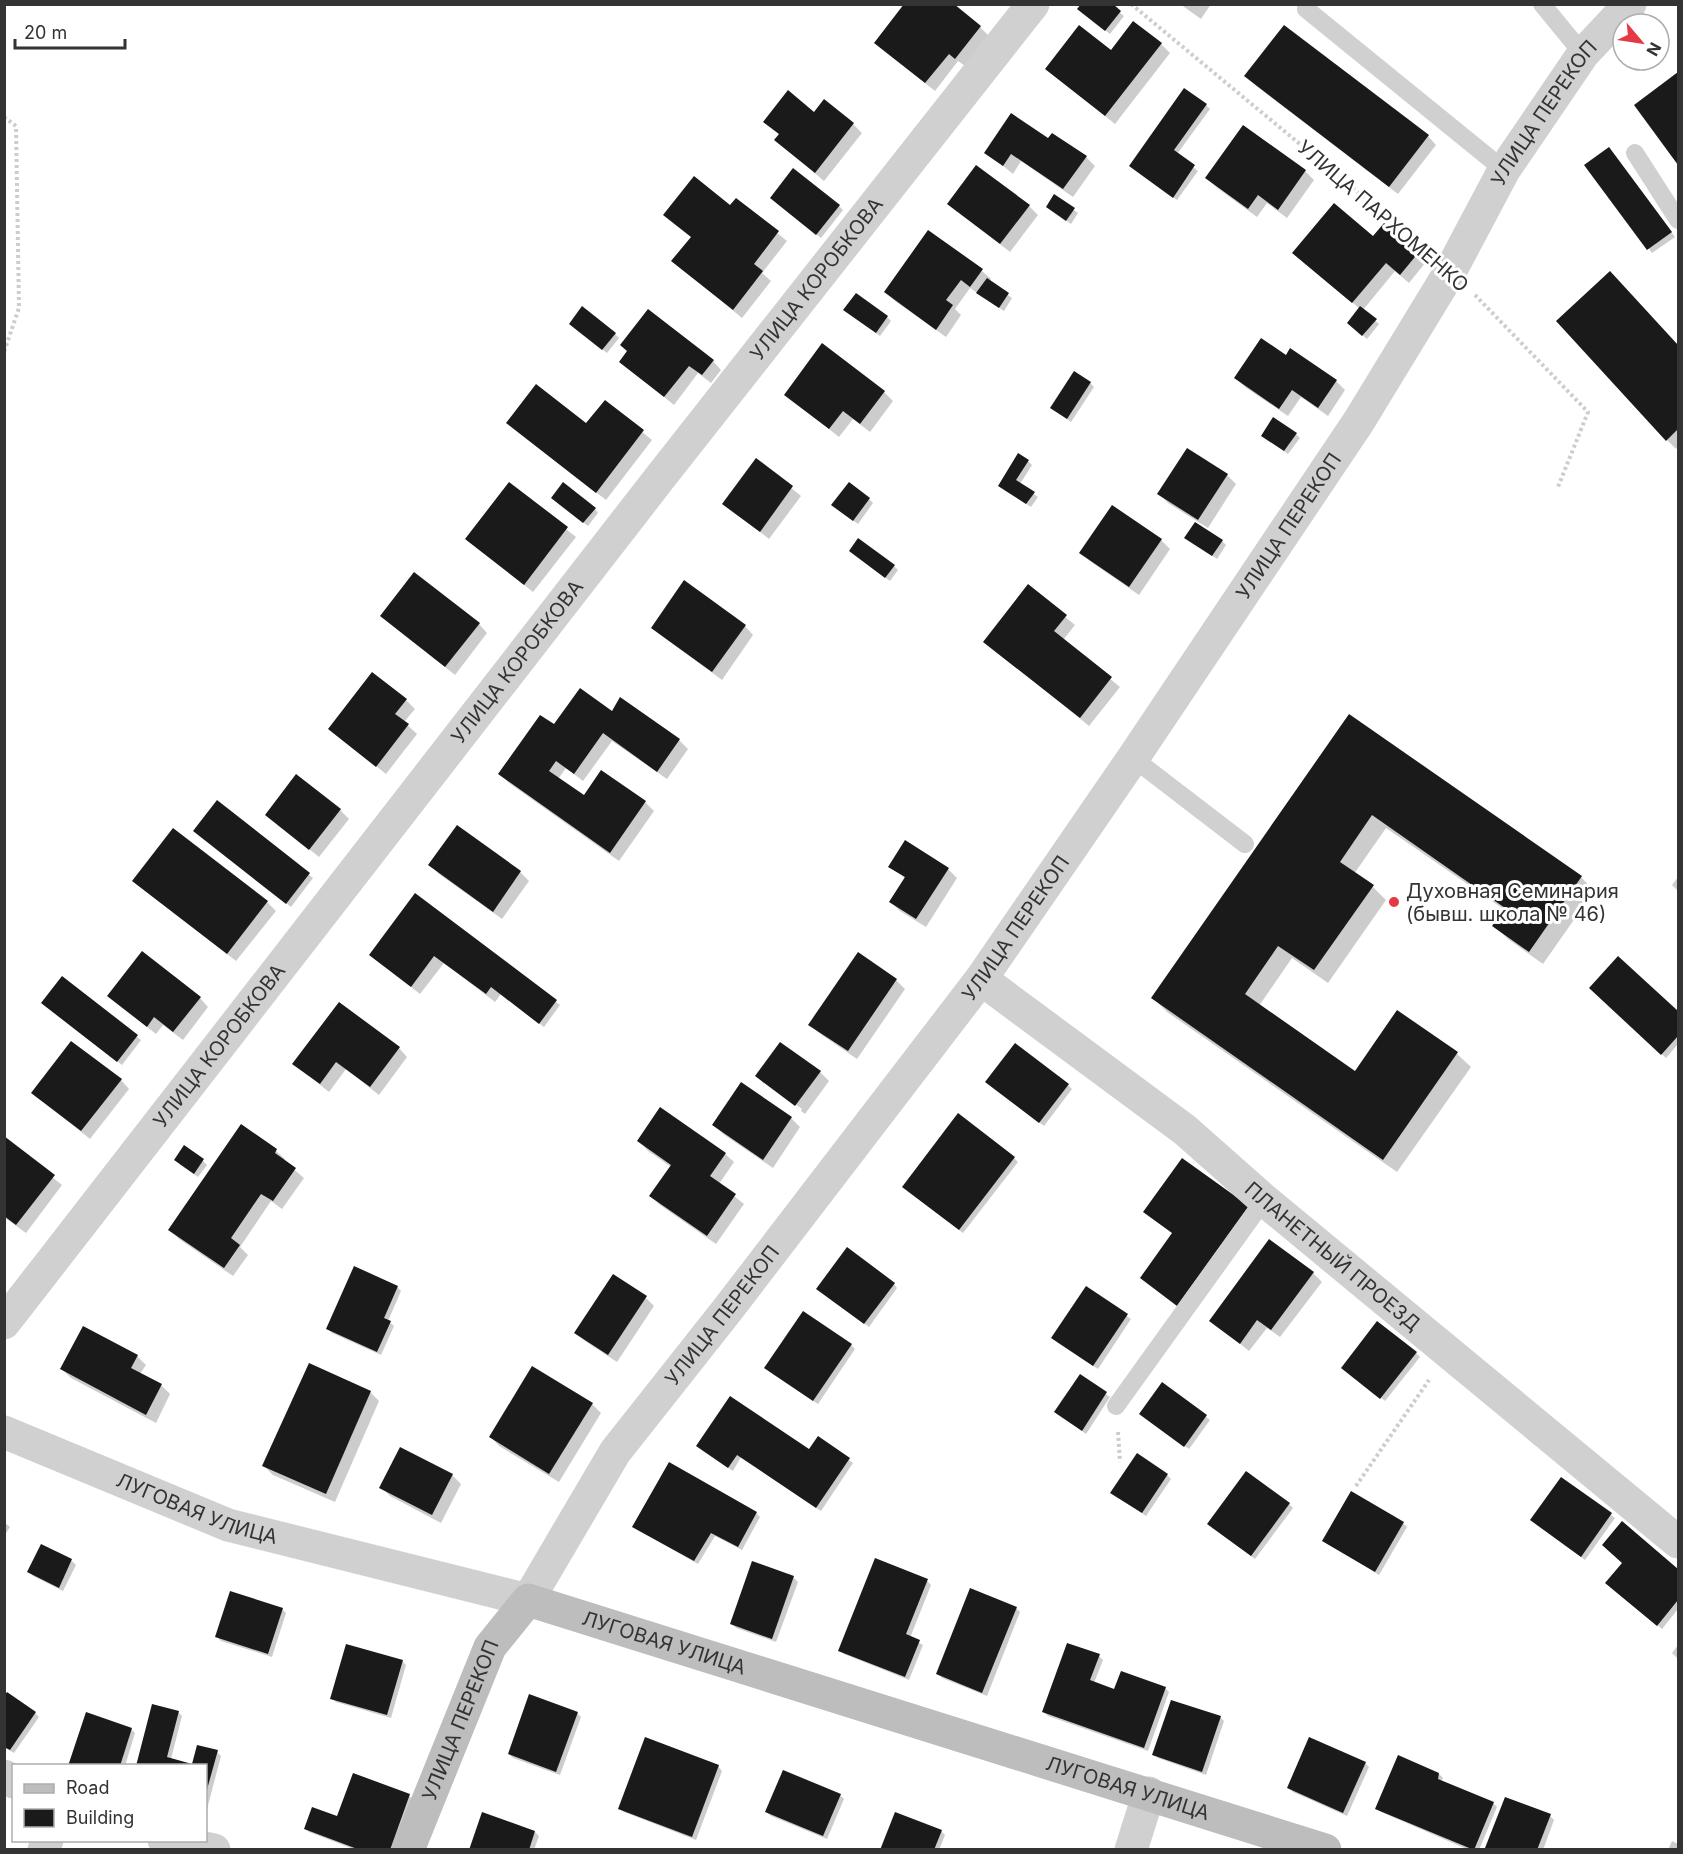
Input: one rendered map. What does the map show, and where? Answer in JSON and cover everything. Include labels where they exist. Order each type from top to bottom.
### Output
[{"type":"main road","name":"ЛУГОВАЯ УЛИЦА","points":[[528,1600],[1325,1850]]},
{"type":"main road","name":"УЛИЦА ПЕРЕКОП","points":[[408,1850],[490,1647],[528,1600]]},
{"type":"street","name":"УЛИЦА КОРОБКОВА","points":[[4,1323],[654,484],[1033,4]]},
{"type":"street","name":"УЛИЦА ПЕРЕКОП","points":[[528,1600],[615,1452],[728,1309],[981,979],[1133,758],[1359,421],[1451,270],[1504,170],[1583,54],[1630,4]]},
{"type":"street","name":"ПЛАНЕТНЫЙ ПРОЕЗД","points":[[981,979],[1185,1130],[1264,1200],[1678,1542]]},
{"type":"street","name":"ЛУГОВАЯ УЛИЦА","points":[[4,1432],[228,1525],[528,1600]]},
{"type":"street","points":[[1131,1850],[1149,1793]]},
{"type":"street","points":[[174,1842],[214,1850]]},
{"type":"lane","points":[[1307,4],[1306,9],[1504,170]]},
{"type":"lane","points":[[1542,4],[1583,54]]},
{"type":"lane","points":[[1635,153],[1678,220]]},
{"type":"lane","points":[[1133,758],[1245,844]]},
{"type":"lane","points":[[1116,1406],[1264,1200]]},
{"type":"path","name":"УЛИЦА ПАРХОМЕНКО","points":[[1131,4],[1451,270],[1588,412],[1558,487]]},
{"type":"path","points":[[4,117],[16,126],[19,308],[4,352]]},
{"type":"path","points":[[1356,1486],[1448,1352]]},
{"type":"building","points":[[904,4],[954,4],[981,26],[955,59],[949,54],[925,83],[874,43]]},
{"type":"building","points":[[1081,4],[1113,4],[1121,11],[1105,31],[1077,9]]},
{"type":"building","points":[[1133,21],[1162,43],[1105,116],[1045,69],[1079,25],[1111,50]]},
{"type":"building","points":[[1284,25],[1429,135],[1389,187],[1244,76]]},
{"type":"building","points":[[1678,72],[1678,165],[1634,105]]},
{"type":"building","points":[[1184,88],[1207,104],[1174,150],[1195,165],[1173,198],[1129,166]]},
{"type":"building","points":[[788,90],[814,112],[824,99],[854,123],[815,173],[774,140],[779,134],[763,122]]},
{"type":"building","points":[[1011,113],[1048,138],[1052,133],[1087,156],[1063,189],[1011,154],[1003,166],[984,153]]},
{"type":"building","points":[[1243,125],[1306,170],[1278,210],[1258,195],[1248,209],[1205,178]]},
{"type":"building","points":[[1609,147],[1672,232],[1647,250],[1584,165]]},
{"type":"building","points":[[976,165],[1030,205],[1000,244],[947,204]]},
{"type":"building","points":[[793,168],[840,205],[816,235],[770,198]]},
{"type":"building","points":[[694,176],[730,205],[736,198],[779,231],[754,264],[763,271],[733,310],[671,261],[691,237],[663,215]]},
{"type":"building","points":[[1054,194],[1075,208],[1066,221],[1046,207]]},
{"type":"building","points":[[1334,203],[1373,236],[1384,223],[1419,252],[1400,275],[1386,263],[1352,303],[1292,253]]},
{"type":"building","points":[[928,230],[983,269],[970,287],[961,280],[946,300],[953,305],[936,330],[884,292]]},
{"type":"building","points":[[1610,271],[1678,345],[1678,429],[1666,441],[1556,321]]},
{"type":"building","points":[[987,278],[1009,293],[999,308],[976,293]]},
{"type":"building","points":[[856,293],[888,316],[876,333],[843,310]]},
{"type":"building","points":[[582,306],[616,333],[602,350],[569,324]]},
{"type":"building","points":[[1360,306],[1377,319],[1362,336],[1347,323]]},
{"type":"building","points":[[648,309],[714,360],[702,375],[689,366],[664,397],[619,362],[627,351],[620,345]]},
{"type":"building","points":[[1261,338],[1286,355],[1290,348],[1337,380],[1318,408],[1292,390],[1279,409],[1234,378]]},
{"type":"building","points":[[822,343],[885,391],[860,424],[843,411],[829,429],[784,395]]},
{"type":"building","points":[[1074,371],[1091,382],[1067,419],[1050,408]]},
{"type":"building","points":[[536,384],[586,423],[605,400],[644,430],[596,493],[506,423]]},
{"type":"building","points":[[1273,417],[1297,433],[1284,451],[1261,436]]},
{"type":"building","points":[[1187,448],[1228,474],[1198,520],[1157,494]]},
{"type":"building","points":[[1018,453],[1029,460],[1016,480],[1035,492],[1026,504],[998,486]]},
{"type":"building","points":[[756,458],[793,486],[760,532],[722,504]]},
{"type":"building","points":[[509,482],[568,527],[524,585],[465,539]]},
{"type":"building","points":[[563,482],[596,508],[583,523],[551,498]]},
{"type":"building","points":[[849,482],[870,498],[853,521],[831,505]]},
{"type":"building","points":[[1112,505],[1162,539],[1129,587],[1079,553]]},
{"type":"building","points":[[1195,522],[1223,540],[1212,556],[1184,538]]},
{"type":"building","points":[[858,538],[895,565],[885,578],[849,551]]},
{"type":"building","points":[[414,572],[480,623],[445,667],[380,616]]},
{"type":"building","points":[[684,580],[746,625],[712,672],[651,628]]},
{"type":"building","points":[[1028,584],[1067,615],[1054,631],[1112,677],[1080,718],[983,642]]},
{"type":"building","points":[[372,672],[407,699],[395,714],[409,724],[376,767],[328,729]]},
{"type":"building","points":[[580,688],[612,711],[620,697],[680,739],[657,772],[603,733],[574,774],[556,761],[549,771],[584,795],[601,770],[646,801],[610,853],[498,774],[540,715],[554,724]]},
{"type":"building","points":[[1349,714],[1582,876],[1529,952],[1492,926],[1505,908],[1372,815],[1340,862],[1374,885],[1314,970],[1278,946],[1245,994],[1355,1071],[1397,1010],[1458,1052],[1383,1160],[1151,998]]},
{"type":"building","points":[[296,774],[341,809],[309,850],[265,815]]},
{"type":"building","points":[[217,800],[310,873],[286,904],[193,831]]},
{"type":"building","points":[[457,825],[521,871],[493,912],[428,865]]},
{"type":"building","points":[[173,828],[268,901],[227,954],[132,881]]},
{"type":"building","points":[[905,840],[949,868],[916,919],[889,902],[905,877],[888,867]]},
{"type":"building","points":[[415,893],[557,1000],[539,1024],[491,987],[486,994],[434,956],[411,987],[369,955]]},
{"type":"building","points":[[142,951],[201,997],[173,1032],[154,1017],[147,1027],[107,996]]},
{"type":"building","points":[[858,952],[897,979],[848,1051],[808,1025]]},
{"type":"building","points":[[1618,956],[1678,1011],[1678,1036],[1661,1055],[1589,988]]},
{"type":"building","points":[[62,976],[138,1035],[117,1062],[41,1003]]},
{"type":"building","points":[[339,1002],[400,1047],[370,1087],[336,1062],[320,1084],[292,1064]]},
{"type":"building","points":[[71,1041],[122,1079],[81,1131],[31,1093]]},
{"type":"building","points":[[780,1042],[821,1071],[795,1106],[755,1076]]},
{"type":"building","points":[[1015,1043],[1069,1084],[1039,1123],[985,1082]]},
{"type":"building","points":[[741,1082],[792,1117],[763,1160],[712,1125]]},
{"type":"building","points":[[660,1107],[726,1153],[710,1176],[736,1194],[707,1236],[649,1196],[671,1165],[637,1141]]},
{"type":"building","points":[[958,1113],[1015,1157],[959,1230],[902,1187]]},
{"type":"building","points":[[241,1124],[277,1149],[275,1153],[296,1168],[273,1201],[261,1194],[231,1238],[240,1245],[224,1268],[168,1230]]},
{"type":"building","points":[[4,1136],[55,1175],[16,1225],[4,1216]]},
{"type":"building","points":[[184,1145],[204,1159],[194,1174],[174,1160]]},
{"type":"building","points":[[1182,1158],[1249,1206],[1177,1306],[1140,1278],[1172,1233],[1143,1212]]},
{"type":"building","points":[[1269,1239],[1314,1272],[1271,1330],[1257,1320],[1240,1344],[1209,1321]]},
{"type":"building","points":[[847,1247],[895,1283],[864,1324],[816,1289]]},
{"type":"building","points":[[354,1266],[398,1286],[384,1318],[391,1321],[377,1352],[326,1329]]},
{"type":"building","points":[[613,1274],[647,1296],[608,1355],[574,1333]]},
{"type":"building","points":[[1086,1286],[1128,1314],[1093,1366],[1051,1338]]},
{"type":"building","points":[[803,1311],[852,1344],[813,1401],[764,1368]]},
{"type":"building","points":[[1377,1321],[1417,1352],[1380,1399],[1341,1368]]},
{"type":"building","points":[[83,1326],[138,1355],[131,1368],[162,1384],[146,1415],[60,1369]]},
{"type":"building","points":[[309,1363],[371,1391],[326,1494],[262,1466]]},
{"type":"building","points":[[532,1366],[593,1403],[549,1474],[489,1437]]},
{"type":"building","points":[[1080,1374],[1107,1392],[1082,1431],[1054,1412]]},
{"type":"building","points":[[1162,1382],[1207,1415],[1184,1447],[1139,1414]]},
{"type":"building","points":[[730,1396],[809,1449],[818,1436],[850,1458],[816,1508],[737,1455],[728,1468],[696,1446]]},
{"type":"building","points":[[400,1447],[453,1474],[432,1515],[379,1488]]},
{"type":"building","points":[[1137,1453],[1168,1474],[1142,1513],[1110,1493]]},
{"type":"building","points":[[669,1462],[757,1512],[738,1547],[711,1533],[694,1561],[632,1527]]},
{"type":"building","points":[[1246,1471],[1290,1503],[1251,1556],[1207,1524]]},
{"type":"building","points":[[1561,1477],[1612,1513],[1581,1557],[1530,1520]]},
{"type":"building","points":[[1351,1491],[1404,1522],[1375,1572],[1322,1541]]},
{"type":"building","points":[[1622,1521],[1678,1569],[1678,1600],[1657,1626],[1605,1583],[1622,1563],[1602,1545]]},
{"type":"building","points":[[41,1544],[72,1559],[59,1588],[27,1572]]},
{"type":"building","points":[[875,1558],[928,1579],[906,1634],[920,1640],[905,1677],[838,1651]]},
{"type":"building","points":[[752,1561],[794,1576],[772,1639],[730,1624]]},
{"type":"building","points":[[970,1588],[1017,1607],[982,1693],[936,1674]]},
{"type":"building","points":[[230,1591],[283,1608],[268,1654],[215,1637]]},
{"type":"building","points":[[1067,1643],[1100,1654],[1090,1680],[1114,1689],[1121,1671],[1166,1687],[1144,1748],[1042,1712]]},
{"type":"building","points":[[346,1644],[403,1660],[387,1715],[330,1699]]},
{"type":"building","points":[[7,1692],[36,1712],[10,1750],[4,1747],[4,1696]]},
{"type":"building","points":[[529,1694],[578,1712],[556,1772],[508,1754]]},
{"type":"building","points":[[1171,1700],[1221,1716],[1202,1772],[1152,1755]]},
{"type":"building","points":[[152,1704],[179,1711],[167,1757],[192,1764],[137,1764]]},
{"type":"building","points":[[86,1712],[132,1728],[121,1764],[69,1764]]},
{"type":"building","points":[[645,1737],[719,1765],[692,1837],[618,1809]]},
{"type":"building","points":[[1309,1737],[1366,1762],[1343,1813],[1287,1788]]},
{"type":"building","points":[[197,1745],[218,1750],[207,1789],[207,1764],[192,1764]]},
{"type":"building","points":[[1398,1755],[1439,1773],[1438,1779],[1494,1802],[1474,1850],[1375,1809]]},
{"type":"building","points":[[783,1770],[841,1794],[823,1836],[765,1812]]},
{"type":"building","points":[[353,1773],[410,1794],[390,1850],[360,1850],[304,1829],[312,1807],[337,1816]]},
{"type":"building","points":[[1505,1797],[1551,1814],[1537,1850],[1490,1850],[1485,1848]]},
{"type":"building","points":[[482,1812],[535,1831],[529,1850],[469,1850]]},
{"type":"building","points":[[895,1812],[942,1830],[934,1850],[880,1850]]},
{"type":"place","name":"Духовная Семинария (бывш. школа № 46)","points":[[1394,902]]}]
